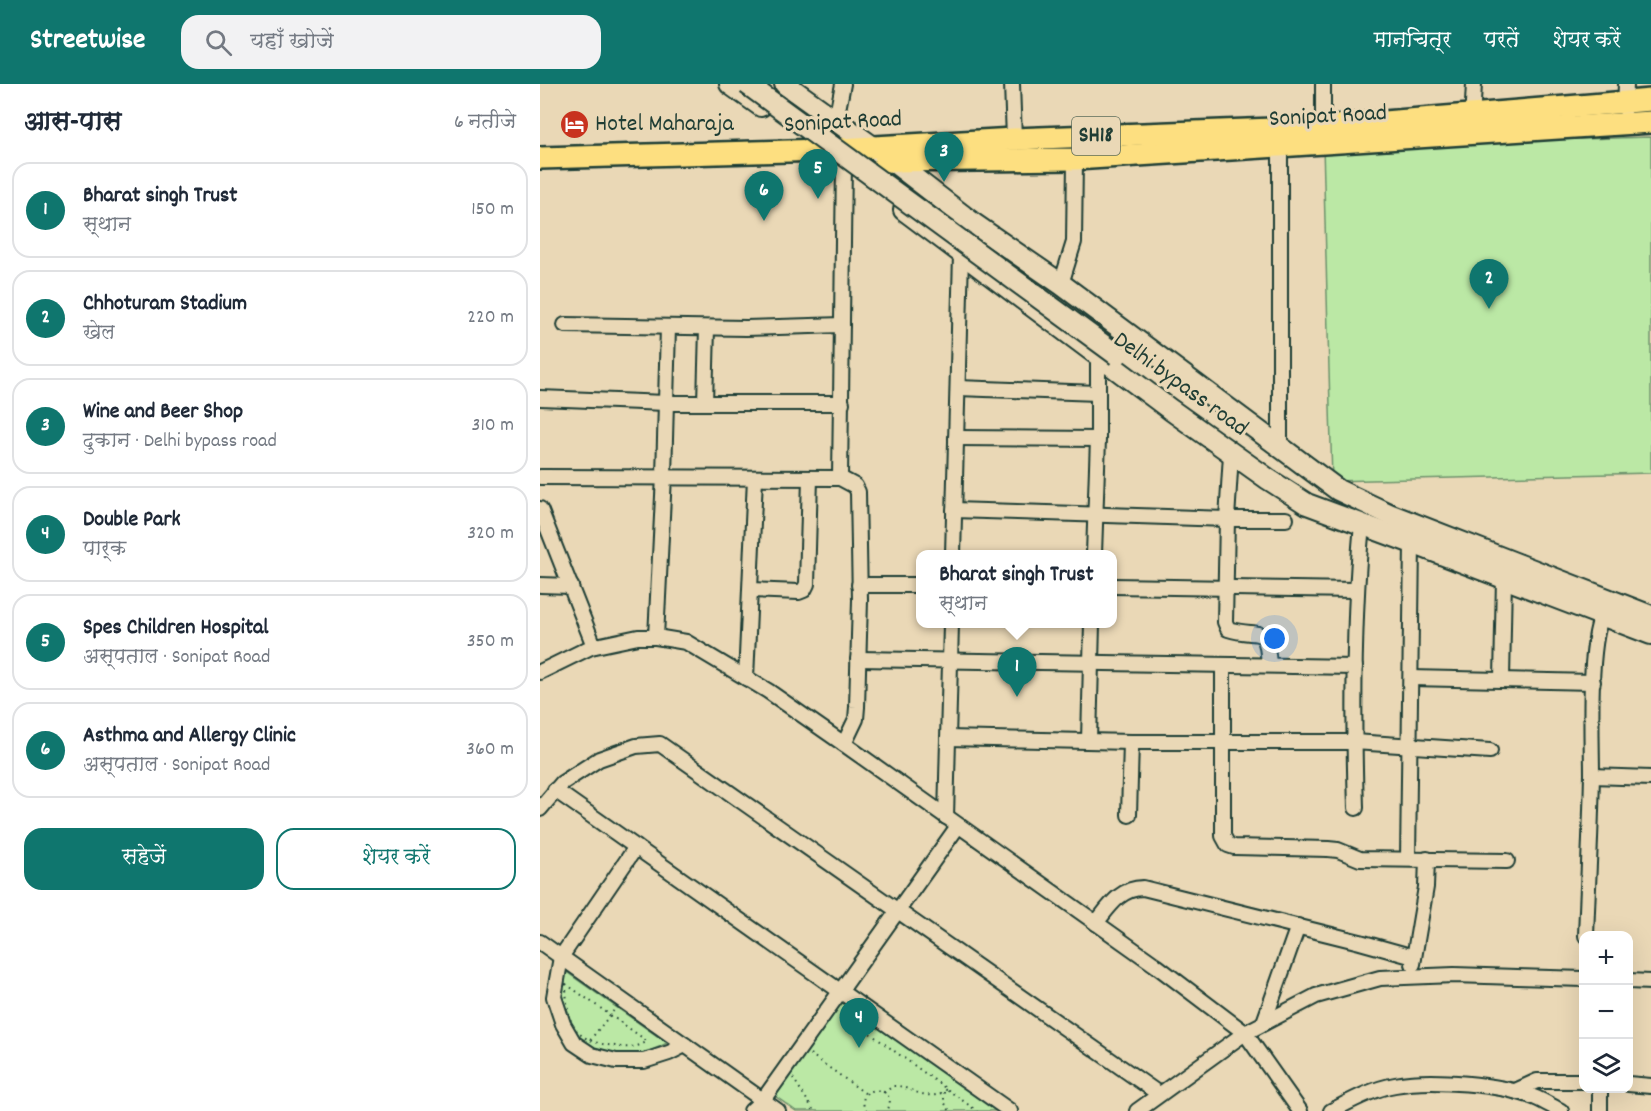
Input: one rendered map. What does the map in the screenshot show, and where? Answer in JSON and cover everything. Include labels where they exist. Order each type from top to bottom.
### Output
[{"type":"main road","name":"Delhi bypass road","points":[[730,84],[822,150],[844,163],[961,255],[1113,353],[1231,454],[1307,504],[1504,577],[1607,608],[1651,616]]},
{"type":"main road","points":[[747,84],[1276,472],[1322,503],[1328,508],[1328,513]]},
{"type":"main road","points":[[763,84],[1113,353],[1305,480],[1330,494],[1346,494]]},
{"type":"main road","name":"Delhi bypass road","points":[[785,84],[1346,494],[1607,608],[1651,634]]},
{"type":"main road","name":"Sonipat Road","points":[[540,158],[822,150],[1014,139],[1201,141],[1280,146],[1472,125],[1625,93],[1651,100]]},
{"type":"main road","name":"Sonipat Road","points":[[540,171],[891,160],[1076,159],[1323,127],[1651,122]]},
{"type":"street","points":[[836,120],[843,84]]},
{"type":"street","points":[[1012,84],[1014,139]]},
{"type":"street","points":[[1323,84],[1323,127]]},
{"type":"street","points":[[1472,125],[1474,84]]},
{"type":"street","points":[[1624,124],[1625,93]]},
{"type":"street","points":[[1280,146],[1280,447]]},
{"type":"street","points":[[1061,284],[1074,242],[1076,159]]},
{"type":"street","points":[[840,478],[844,163]]},
{"type":"street","points":[[953,550],[961,255]]},
{"type":"street","points":[[565,325],[707,328],[842,326]]},
{"type":"street","points":[[656,637],[668,327]]},
{"type":"street","points":[[705,403],[707,328]]},
{"type":"street","points":[[1094,550],[1098,393],[1113,353]]},
{"type":"street","points":[[958,388],[1098,393]]},
{"type":"street","points":[[540,398],[666,403],[842,403]]},
{"type":"street","points":[[956,438],[1098,439]]},
{"type":"street","points":[[1231,454],[1225,622],[1228,629],[1255,632],[1263,636],[1267,641],[1269,665]]},
{"type":"street","points":[[540,477],[810,477],[840,478],[855,486],[858,492],[859,585],[856,719],[844,744]]},
{"type":"street","points":[[751,590],[788,592],[804,590],[807,584],[810,477]]},
{"type":"street","points":[[746,678],[755,478]]},
{"type":"street","points":[[540,509],[594,646]]},
{"type":"street","points":[[954,510],[1286,519]]},
{"type":"street","points":[[1356,808],[1355,590],[1362,524]]},
{"type":"street","points":[[1408,859],[1412,543]]},
{"type":"street","points":[[1502,679],[1504,577]]},
{"type":"street","points":[[540,585],[571,586]]},
{"type":"street","points":[[859,585],[916,585]]},
{"type":"street","points":[[1117,586],[1355,590]]},
{"type":"street","points":[[1586,931],[1593,682],[1596,637],[1607,608]]},
{"type":"street","points":[[945,817],[951,628]]},
{"type":"street","points":[[1089,740],[1092,628]]},
{"type":"street","points":[[540,672],[594,646],[638,637],[656,637],[686,642],[746,678],[844,744],[1096,923],[1245,1033],[1300,1111]]},
{"type":"street","points":[[858,659],[1355,667]]},
{"type":"street","points":[[1223,665],[1223,836],[1228,845],[1338,850],[1359,859],[1508,861]]},
{"type":"street","points":[[1410,678],[1593,682]]},
{"type":"street","points":[[948,738],[1131,742],[1354,741],[1490,751]]},
{"type":"street","points":[[1130,815],[1131,742]]},
{"type":"street","points":[[540,809],[562,783],[599,759],[636,746],[660,744],[1160,1094]]},
{"type":"street","points":[[1592,776],[1651,778]]},
{"type":"street","points":[[555,790],[1010,1111]]},
{"type":"street","points":[[751,1111],[763,1100],[958,826]]},
{"type":"street","points":[[636,847],[561,957],[554,998],[563,1024],[574,1043],[592,1055],[616,1061],[644,1061],[685,1045]]},
{"type":"street","points":[[1410,976],[1426,886],[1427,860]]},
{"type":"street","points":[[1096,923],[1125,891],[1132,888],[1143,888],[1414,957]]},
{"type":"street","points":[[1264,1022],[1298,926]]},
{"type":"street","points":[[540,942],[778,1111]]},
{"type":"street","points":[[1137,1111],[1245,1033],[1316,996],[1380,978],[1410,976],[1579,979]]},
{"type":"street","points":[[1633,981],[1651,982]]},
{"type":"street","points":[[1330,1111],[1384,1088],[1427,1081],[1515,1091],[1536,1098],[1561,1111]]},
{"type":"street","points":[[1515,1091],[1537,1081],[1579,1081]]},
{"type":"street","points":[[1633,1084],[1651,1086]]},
{"type":"street","points":[[1600,1093],[1600,1111]]},
{"type":"path","points":[[566,984],[610,1015],[647,1041],[635,1046],[620,1047],[589,1041],[578,1033],[571,1022],[567,1008],[566,984]]},
{"type":"path","points":[[589,1041],[621,1000]]},
{"type":"path","points":[[836,1021],[842,1013],[945,1090],[977,1111]]},
{"type":"path","points":[[810,1054],[866,1094]]},
{"type":"path","points":[[793,1077],[814,1111]]},
{"type":"path","points":[[884,1093],[893,1086],[931,1096],[945,1090]]},
{"type":"path","points":[[866,1111],[863,1102],[866,1094],[874,1090],[884,1093],[889,1098],[887,1111]]},
{"type":"path","points":[[945,1090],[944,1102],[950,1111]]},
{"type":"green space","points":[[1651,137],[1651,473],[1332,481],[1323,146]]},
{"type":"green space","points":[[565,971],[667,1043],[650,1051],[617,1054],[601,1051],[587,1043],[575,1032],[566,1017],[561,996]]},
{"type":"green space","points":[[842,1001],[1001,1111],[796,1111],[775,1096]]},
{"type":"place","name":"Hotel Maharaja","points":[[574,125]]},
{"type":"place","name":"Wine and Beer Shop","points":[[944,182]]},
{"type":"place","name":"Spes Children Hospital","points":[[818,199]]},
{"type":"place","name":"Asthma and Allergy Clinic","points":[[764,221]]},
{"type":"place","name":"Chhoturam Stadium","points":[[1489,309]]},
{"type":"place","name":"Bharat singh Trust","points":[[1017,697]]},
{"type":"place","name":"Double Park","points":[[859,1048]]}]
